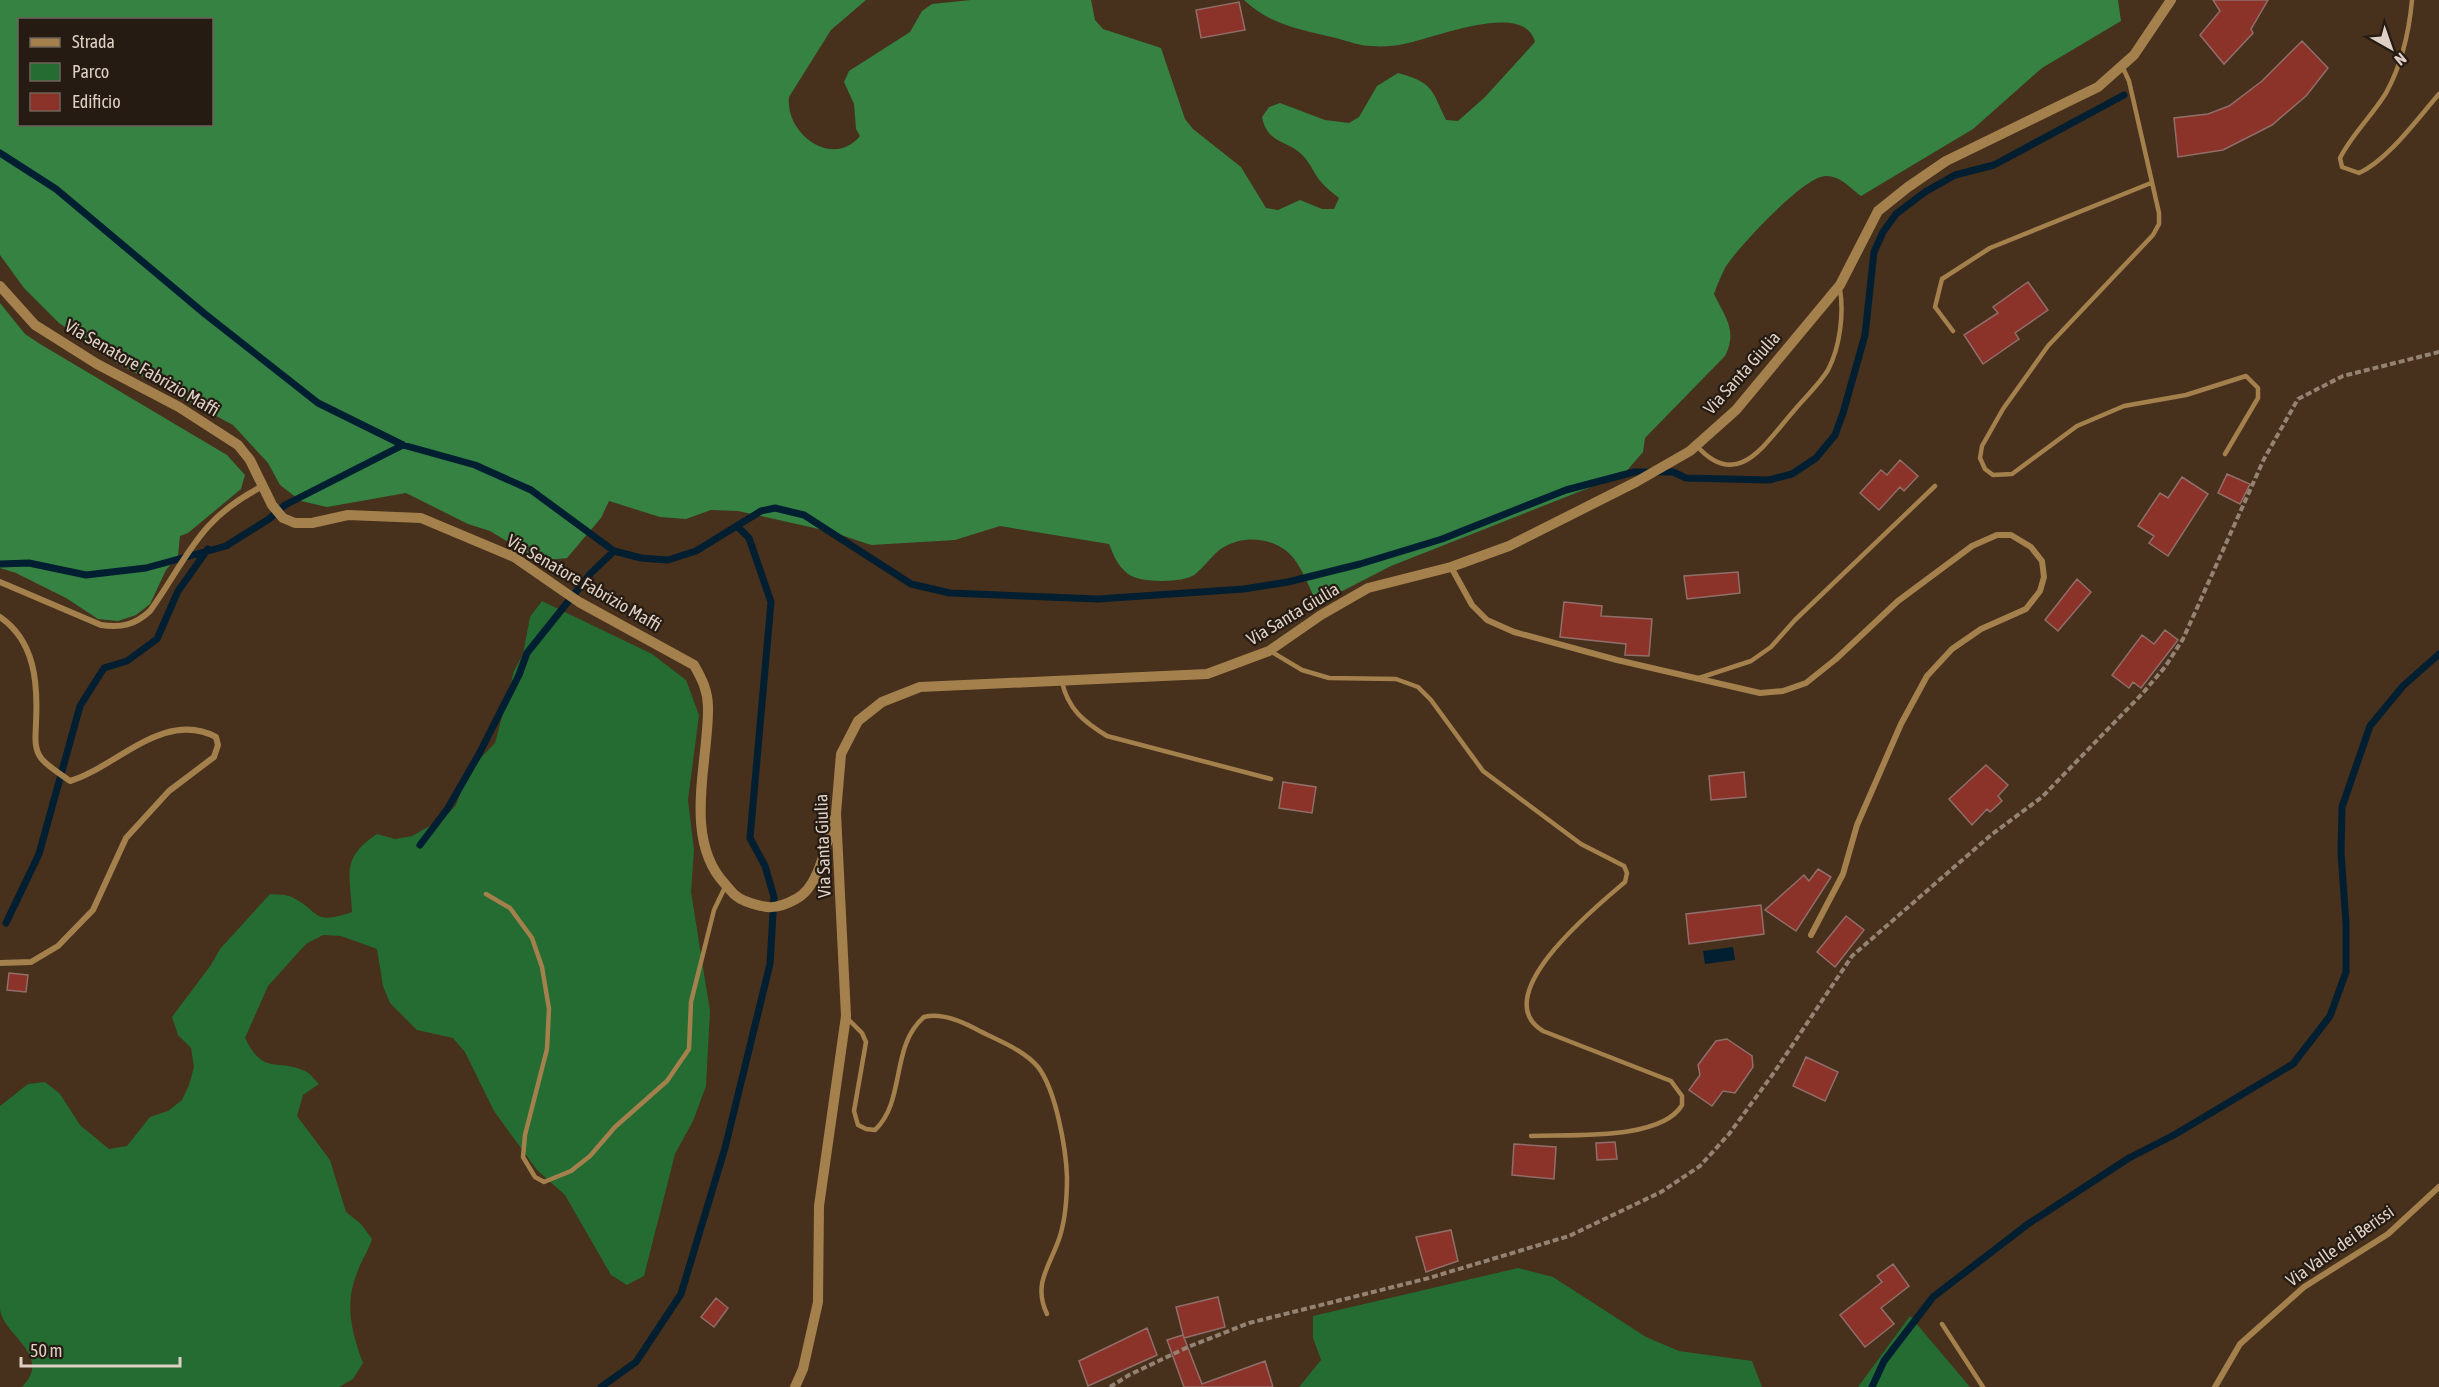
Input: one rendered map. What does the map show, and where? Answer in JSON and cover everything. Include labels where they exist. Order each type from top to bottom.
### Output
[{"type":"street","name":"Via Santa Giulia","points":[[795,1387],[803,1369],[819,1302],[819,1206],[846,1016],[836,813],[841,754],[858,721],[882,702],[920,687],[1207,674],[1269,651],[1321,615],[1368,588],[1451,567],[1509,546],[1636,482],[1696,445],[1736,410],[1840,285],[1878,211],[1946,161],[2098,87],[2134,55],[2171,0]]},
{"type":"street","name":"Via Senatore Fabrizio Maffi","points":[[0,286],[35,325],[97,364],[179,407],[238,445],[250,460],[283,518],[294,523],[312,523],[348,515],[422,518],[514,557],[579,602],[694,665],[705,683],[708,707],[700,795],[706,850],[726,885],[738,899],[759,906],[780,908],[802,897],[813,882],[836,813]]},
{"type":"street","points":[[0,582],[101,625],[119,628],[140,620],[150,611],[207,525],[237,499],[263,486]]},
{"type":"street","points":[[1451,567],[1472,605],[1487,620],[1514,632],[1728,688],[1760,693],[1784,691],[1806,682],[1836,659],[1898,601],[1972,546],[1997,535],[2011,535],[2031,547],[2042,561],[2044,577],[2040,591],[2025,609],[1981,629],[1952,649],[1927,676],[1901,724],[1857,825],[1843,874],[1811,935]]},
{"type":"street","points":[[0,617],[13,629],[28,650],[32,662],[37,696],[35,746],[41,758],[70,781],[94,772],[140,742],[170,733],[188,730],[205,731],[216,736],[218,745],[214,757],[169,791],[126,838],[93,910],[58,946],[31,963],[0,963]]},
{"type":"street","name":"Via Valle dei Berissi","points":[[2215,1387],[2240,1344],[2304,1287],[2388,1234],[2439,1187]]},
{"type":"lane","points":[[2412,0],[2403,56],[2385,94],[2346,145],[2340,158],[2342,167],[2359,173],[2367,169],[2439,94]]},
{"type":"lane","points":[[2122,68],[2129,81],[2159,213],[2158,224],[2153,235],[2048,346],[2002,409],[1982,446],[1980,458],[1985,469],[1993,475],[2012,474],[2077,426],[2124,406],[2186,394],[2246,376],[2258,388],[2258,398],[2225,454]]},
{"type":"lane","points":[[1953,331],[1935,308],[1942,279],[1990,248],[2151,183]]},
{"type":"lane","points":[[1696,445],[1708,459],[1725,466],[1754,458],[1827,370],[1840,332],[1842,299],[1840,285]]},
{"type":"lane","points":[[1696,678],[1751,661],[1771,647],[1803,613],[1935,486]]},
{"type":"lane","points":[[1269,651],[1295,667],[1329,678],[1396,679],[1418,687],[1431,700],[1483,771],[1581,844],[1624,866],[1627,873],[1625,882],[1580,920],[1546,959],[1530,984],[1526,1002],[1529,1019],[1543,1031],[1671,1081],[1682,1096],[1682,1105],[1670,1119],[1643,1129],[1531,1136]]},
{"type":"lane","points":[[1062,682],[1072,708],[1083,721],[1107,736],[1271,779]]},
{"type":"lane","points":[[486,894],[510,908],[532,938],[542,967],[549,1009],[547,1049],[525,1135],[523,1157],[528,1169],[544,1182],[571,1171],[590,1156],[615,1127],[667,1081],[690,1049],[692,1002],[714,910],[726,885]]},
{"type":"lane","points":[[846,1016],[854,1023],[866,1042],[854,1117],[858,1125],[866,1130],[874,1130],[886,1115],[907,1037],[924,1017],[941,1016],[972,1027],[1022,1054],[1039,1068],[1064,1137],[1067,1179],[1061,1235],[1042,1282],[1040,1298],[1047,1314]]},
{"type":"lane","points":[[1942,1324],[1983,1387]]},
{"type":"green space","points":[[0,0],[866,0],[831,30],[789,97],[790,111],[803,134],[813,143],[825,148],[837,149],[849,145],[860,136],[856,129],[854,104],[844,82],[849,71],[910,32],[922,11],[932,4],[971,0],[1091,0],[1095,20],[1103,29],[1161,48],[1185,119],[1193,129],[1241,167],[1266,208],[1278,210],[1300,200],[1322,209],[1334,209],[1339,198],[1321,182],[1299,152],[1269,133],[1262,117],[1269,107],[1280,103],[1325,120],[1349,123],[1359,117],[1377,86],[1398,73],[1418,80],[1430,88],[1446,120],[1458,121],[1485,97],[1535,42],[1528,30],[1515,24],[1497,23],[1477,25],[1400,45],[1363,45],[1276,21],[1244,0],[2118,0],[2121,21],[2042,68],[1973,129],[1861,196],[1841,180],[1826,176],[1803,187],[1772,214],[1742,245],[1725,268],[1714,294],[1729,324],[1729,347],[1725,356],[1645,438],[1643,452],[1624,474],[1391,566],[1317,604],[1303,573],[1291,555],[1283,548],[1264,541],[1243,540],[1224,547],[1198,572],[1188,578],[1171,581],[1151,580],[1134,577],[1124,571],[1118,564],[1109,544],[1000,526],[955,540],[871,545],[832,532],[738,511],[711,510],[686,519],[660,517],[609,501],[601,518],[567,558],[540,561],[490,531],[468,524],[406,493],[327,507],[301,501],[280,485],[268,463],[233,425],[117,363],[59,323],[24,288],[0,255]]},
{"type":"green space","points":[[0,303],[25,334],[227,455],[245,475],[241,489],[188,533],[180,536],[178,556],[166,570],[150,604],[136,615],[118,621],[98,619],[66,598],[16,573],[0,568]]},
{"type":"green space","points":[[542,601],[652,654],[686,680],[699,715],[688,800],[694,850],[691,892],[710,1011],[706,1086],[693,1121],[675,1154],[644,1276],[627,1285],[611,1275],[565,1195],[537,1170],[494,1111],[465,1052],[453,1038],[417,1030],[390,1003],[383,986],[377,949],[341,936],[323,935],[306,944],[268,986],[245,1038],[252,1050],[264,1062],[305,1071],[319,1084],[303,1095],[297,1116],[330,1160],[346,1212],[361,1224],[372,1239],[357,1273],[351,1296],[351,1319],[363,1363],[353,1379],[339,1387],[22,1387],[30,1375],[32,1365],[23,1345],[8,1327],[0,1308],[0,1106],[28,1084],[45,1082],[60,1094],[80,1125],[109,1149],[127,1146],[150,1117],[168,1111],[182,1100],[194,1067],[191,1048],[178,1035],[172,1017],[211,965],[220,949],[270,894],[289,896],[322,917],[329,918],[352,912],[350,867],[358,851],[377,834],[395,839],[412,836],[444,818],[456,805],[469,770],[495,743],[514,671],[523,654],[530,617]]},
{"type":"green space","points":[[1518,1268],[1553,1277],[1646,1337],[1679,1351],[1752,1361],[1762,1387],[1299,1387],[1321,1360],[1313,1338],[1313,1316]]},
{"type":"green space","points":[[1910,1316],[1970,1387],[1858,1387]]},
{"type":"water","points":[[1733,947],[1735,960],[1705,964],[1703,951]]},
{"type":"building","points":[[2213,0],[2268,0],[2251,29],[2253,33],[2224,64],[2200,35],[2220,11]]},
{"type":"building","points":[[1239,2],[1245,30],[1201,38],[1196,10]]},
{"type":"building","points":[[2302,41],[2328,68],[2306,96],[2272,125],[2223,150],[2178,157],[2174,118],[2208,114],[2229,106],[2262,81]]},
{"type":"building","points":[[2028,282],[2048,310],[2015,333],[2019,339],[1983,364],[1964,335],[1998,313],[1993,307]]},
{"type":"building","points":[[1900,460],[1918,476],[1904,491],[1900,487],[1879,510],[1860,493],[1881,470],[1887,475]]},
{"type":"building","points":[[2227,474],[2250,484],[2240,504],[2218,493]]},
{"type":"building","points":[[2182,477],[2208,494],[2168,556],[2149,543],[2154,536],[2138,526],[2160,493],[2168,498]]},
{"type":"building","points":[[1738,572],[1740,593],[1687,599],[1684,576]]},
{"type":"building","points":[[2077,579],[2091,592],[2058,631],[2045,620]]},
{"type":"building","points":[[1564,602],[1602,606],[1601,616],[1652,619],[1649,656],[1625,655],[1626,644],[1560,637]]},
{"type":"building","points":[[2165,630],[2178,640],[2141,688],[2133,682],[2129,688],[2112,675],[2142,635],[2154,644]]},
{"type":"building","points":[[1986,765],[2008,785],[1998,796],[2002,801],[1990,812],[1987,809],[1972,825],[1949,799]]},
{"type":"building","points":[[1744,772],[1746,797],[1711,800],[1709,776]]},
{"type":"building","points":[[1283,782],[1316,787],[1312,813],[1279,808]]},
{"type":"building","points":[[1818,869],[1831,877],[1796,931],[1765,910],[1804,875],[1809,881]]},
{"type":"building","points":[[1761,905],[1764,934],[1689,944],[1686,914]]},
{"type":"building","points":[[1846,916],[1864,930],[1835,967],[1817,952]]},
{"type":"building","points":[[9,973],[28,975],[26,992],[7,990]]},
{"type":"building","points":[[1727,1039],[1752,1056],[1753,1067],[1735,1093],[1723,1091],[1712,1106],[1689,1090],[1700,1075],[1698,1065],[1716,1041]]},
{"type":"building","points":[[1806,1057],[1838,1072],[1825,1101],[1793,1086]]},
{"type":"building","points":[[1615,1142],[1617,1159],[1597,1160],[1596,1143]]},
{"type":"building","points":[[1514,1144],[1556,1147],[1554,1179],[1512,1175]]},
{"type":"building","points":[[1451,1230],[1458,1261],[1426,1272],[1416,1237]]},
{"type":"building","points":[[1893,1264],[1909,1286],[1881,1308],[1894,1324],[1865,1347],[1840,1315],[1882,1282],[1877,1276]]},
{"type":"building","points":[[1218,1297],[1225,1327],[1184,1338],[1176,1307]]},
{"type":"building","points":[[716,1298],[728,1308],[714,1327],[701,1317]]},
{"type":"building","points":[[1147,1328],[1157,1355],[1088,1386],[1079,1361]]},
{"type":"building","points":[[1183,1335],[1202,1384],[1265,1361],[1273,1387],[1184,1387],[1167,1340]]},
{"type":"waterway","points":[[0,153],[56,189],[205,314],[318,403],[403,445],[475,465],[531,490],[614,551],[641,558],[668,560],[696,551],[761,511],[775,508],[804,515],[911,584],[950,593],[1098,599],[1244,589],[1288,582],[1360,564],[1442,539],[1566,490],[1634,472],[1673,472],[1686,478],[1769,480],[1792,474],[1816,458],[1835,435],[1865,335],[1874,252],[1883,232],[1896,214],[1925,192],[1955,175],[1994,165],[2124,95]]},
{"type":"waterway","points":[[0,564],[29,563],[86,575],[146,568],[226,546],[269,519],[285,505],[403,445]]},
{"type":"waterway","points":[[601,1387],[636,1362],[681,1294],[725,1148],[770,964],[774,897],[765,866],[750,838],[771,602],[749,538],[738,527]]},
{"type":"waterway","points":[[6,923],[39,854],[80,706],[104,668],[127,661],[157,639],[178,591],[208,549]]},
{"type":"waterway","points":[[420,845],[448,808],[479,754],[519,675],[527,653],[591,573],[614,551]]},
{"type":"waterway","points":[[1872,1387],[1884,1361],[1933,1297],[2028,1224],[2129,1158],[2174,1135],[2293,1064],[2330,1016],[2346,972],[2346,924],[2341,852],[2342,807],[2370,726],[2403,686],[2439,654]]}]
